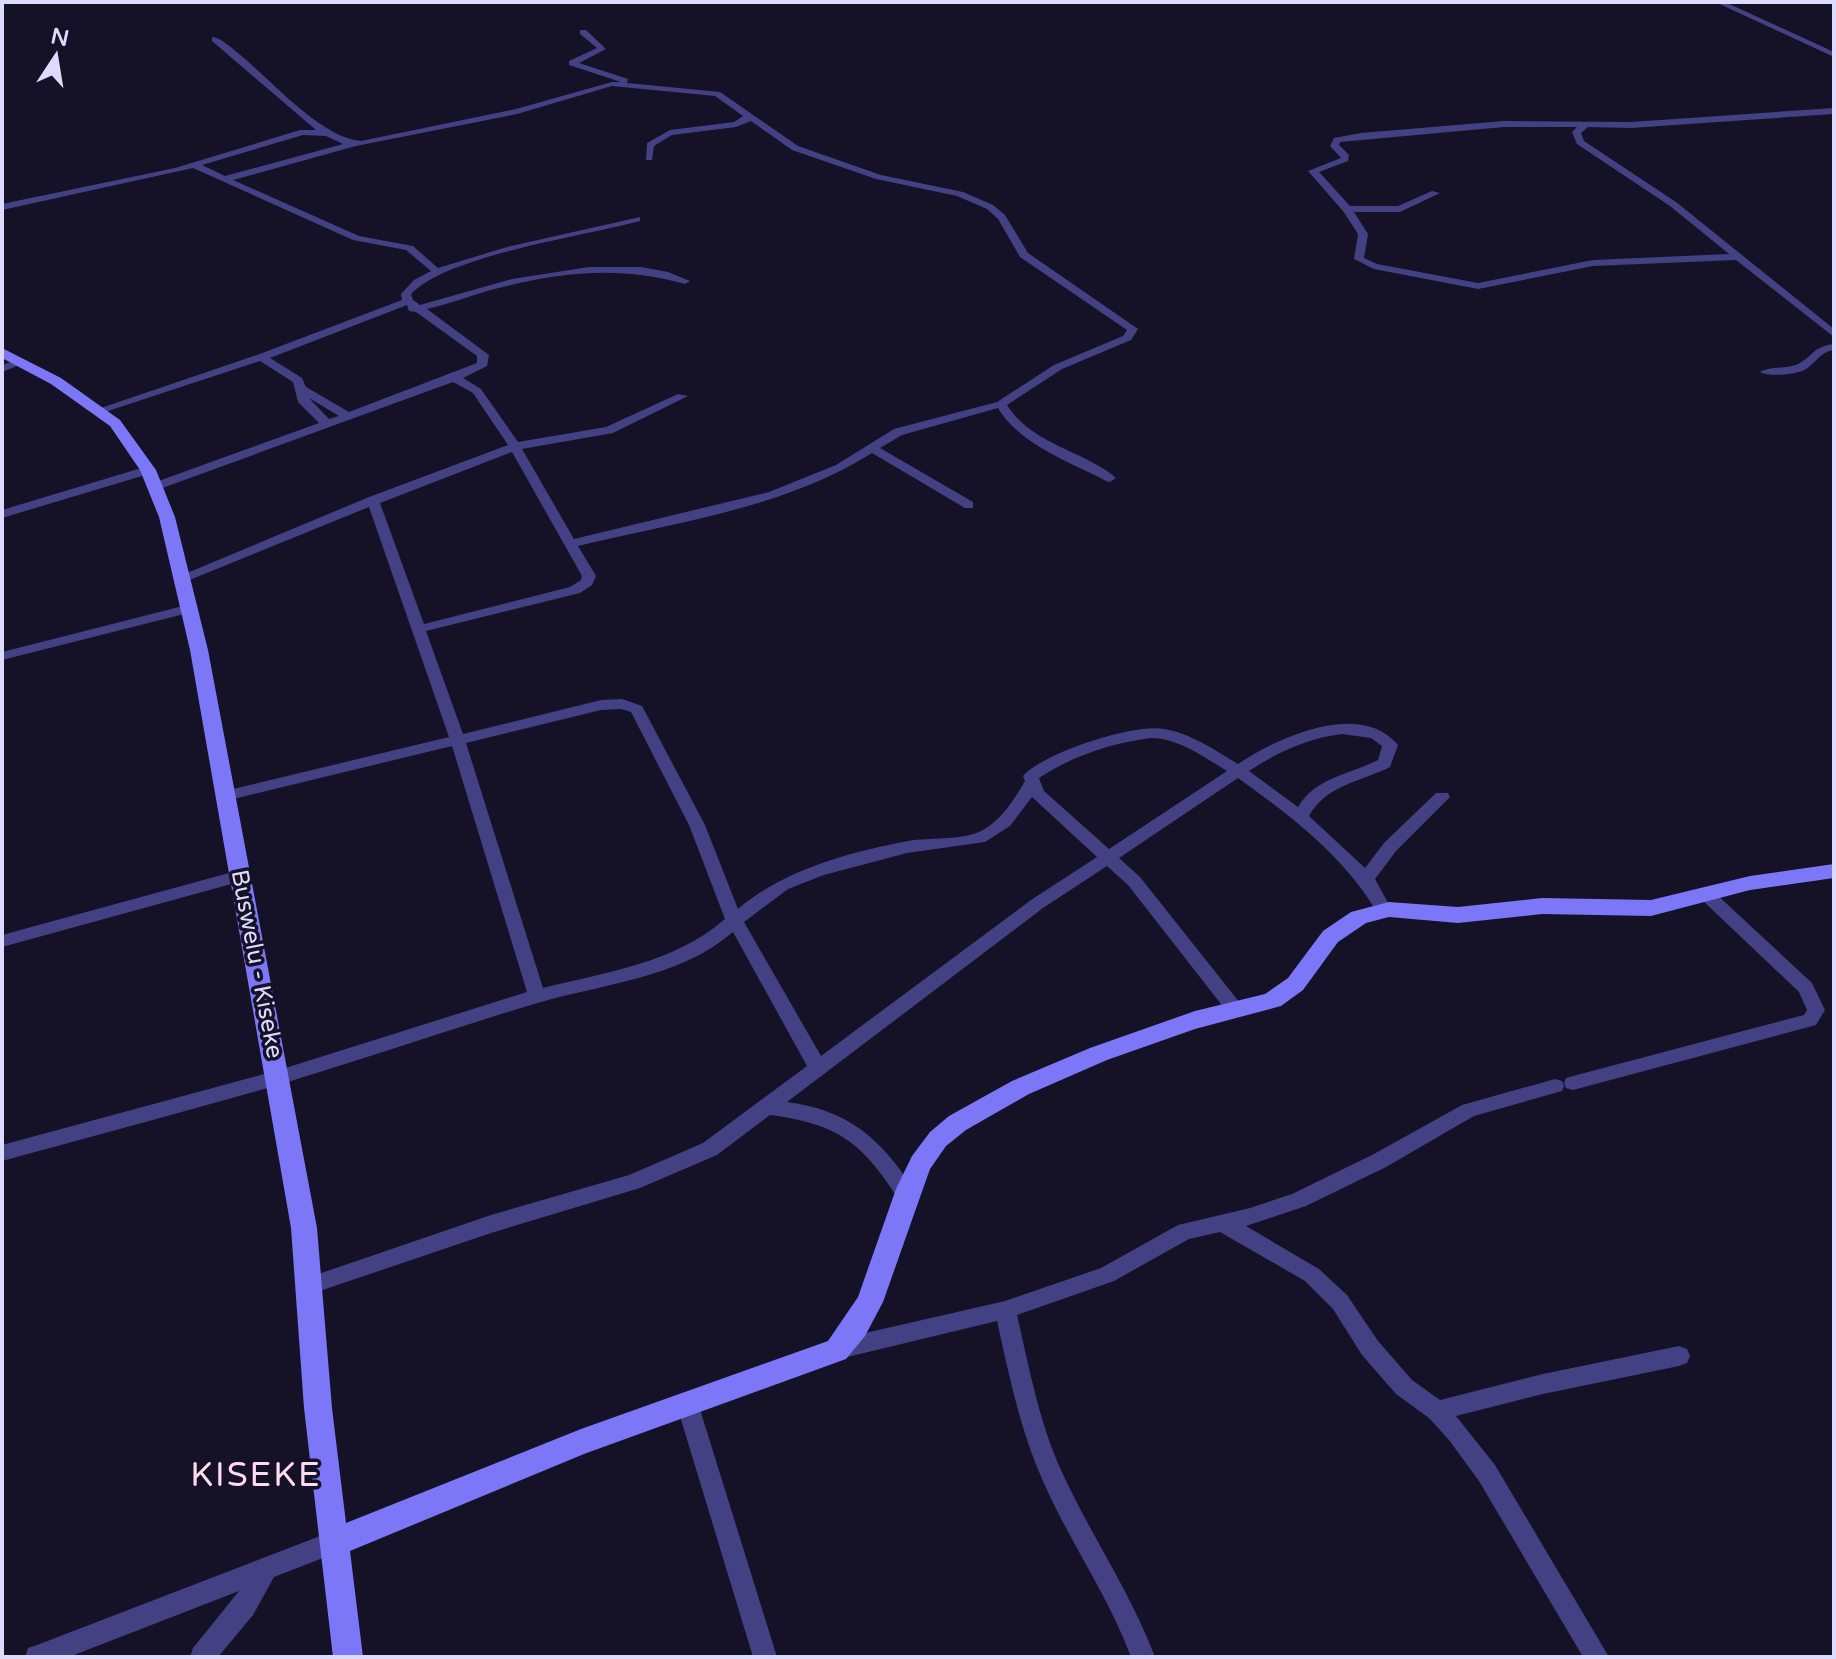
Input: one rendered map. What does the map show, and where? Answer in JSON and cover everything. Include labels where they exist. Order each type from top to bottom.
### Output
[{"type":"main road","name":"Buswelu - Kiseke","points":[[8,361],[101,410],[129,440],[153,478],[182,578],[199,650],[304,1228],[333,1543],[348,1657]]},
{"type":"main road","points":[[333,1543],[687,1403],[837,1350],[863,1314],[906,1194],[940,1137],[989,1104],[1161,1030],[1234,1008],[1263,1004],[1282,995],[1296,982],[1326,939],[1360,916],[1384,910],[1461,915],[1525,906],[1648,908],[1765,880],[1834,871]]},
{"type":"street","points":[[1719,2],[1834,55]]},
{"type":"street","points":[[569,544],[773,495],[840,468],[898,432],[1001,404],[1058,367],[1127,338],[1133,329],[1024,255],[1002,217],[990,207],[960,194],[879,177],[811,155],[782,142],[717,94],[630,83],[572,63],[602,49],[583,32]]},
{"type":"street","points":[[215,39],[259,72],[282,98],[311,118],[322,131]]},
{"type":"street","points":[[225,179],[355,144],[517,111],[600,86],[630,83]]},
{"type":"street","points":[[1735,257],[1593,263],[1474,285],[1363,262],[1359,259],[1363,234],[1347,209],[1313,174],[1316,168],[1345,159],[1345,155],[1334,146],[1337,140],[1425,129],[1586,125],[1834,111]]},
{"type":"street","points":[[649,158],[650,145],[661,136],[736,124],[747,120],[748,115]]},
{"type":"street","points":[[1586,125],[1576,132],[1580,142],[1648,185],[1834,334]]},
{"type":"street","points":[[2,207],[193,165],[303,132],[322,131],[355,144]]},
{"type":"street","points":[[193,165],[356,238],[409,248],[435,270]]},
{"type":"street","points":[[1347,209],[1400,209],[1435,193]]},
{"type":"street","points":[[2,514],[153,478],[346,415],[483,364],[483,355],[412,305],[406,294],[413,283],[435,270],[637,219]]},
{"type":"street","points":[[101,410],[261,357],[380,313],[495,286],[551,275],[651,270],[685,281]]},
{"type":"street","points":[[1815,318],[1834,317]]},
{"type":"street","points":[[1766,372],[1801,368],[1821,349],[1834,347]]},
{"type":"street","points":[[261,357],[298,380],[304,402],[325,422]]},
{"type":"street","points":[[419,629],[575,590],[587,582],[589,576],[517,446],[477,391],[453,377]]},
{"type":"street","points":[[303,390],[346,415]]},
{"type":"street","points":[[182,578],[373,500],[517,446],[609,430],[682,396]]},
{"type":"street","points":[[1001,404],[1009,418],[1026,430],[1110,478]]},
{"type":"street","points":[[871,448],[969,505]]},
{"type":"street","points":[[373,500],[457,738],[537,996]]},
{"type":"street","points":[[2,656],[187,609]]},
{"type":"street","points":[[225,796],[601,705],[622,704],[637,709],[697,825],[733,918],[818,1068]]},
{"type":"street","points":[[308,1286],[677,1165],[710,1149],[1037,904],[1270,750],[1304,737],[1347,730],[1382,736],[1390,745],[1385,763],[1331,782],[1315,794],[1300,819]]},
{"type":"street","points":[[2,1153],[279,1077],[537,996],[682,956],[716,937],[733,918],[782,885],[819,870],[864,857],[979,838],[994,831],[1019,807],[1031,784],[1031,776],[1039,770],[1143,732],[1162,733],[1183,740],[1238,772],[1300,819],[1366,879],[1384,910]]},
{"type":"street","points":[[1031,784],[1163,915],[1234,1008]]},
{"type":"street","points":[[1366,879],[1390,847],[1442,797]]},
{"type":"street","points":[[2,941],[240,876]]},
{"type":"street","points":[[837,1350],[1005,1310],[1107,1275],[1185,1231],[1273,1210],[1313,1193],[1379,1161],[1469,1110],[1810,1020],[1816,1010],[1806,988],[1707,895]]},
{"type":"street","points":[[768,1107],[808,1111],[862,1136],[886,1160],[906,1194]]},
{"type":"street","points":[[1222,1223],[1312,1275],[1340,1302],[1370,1348],[1404,1387],[1437,1411],[1487,1473],[1597,1657]]},
{"type":"street","points":[[1005,1310],[1040,1443],[1062,1497],[1114,1586],[1143,1657]]},
{"type":"street","points":[[1437,1411],[1543,1384],[1679,1356]]},
{"type":"street","points":[[687,1403],[765,1657]]},
{"type":"street","points":[[37,1657],[333,1543]]},
{"type":"street","points":[[202,1657],[244,1606],[266,1569]]},
{"type":"district","name":"KISEKE","points":[[256,1475]]}]
